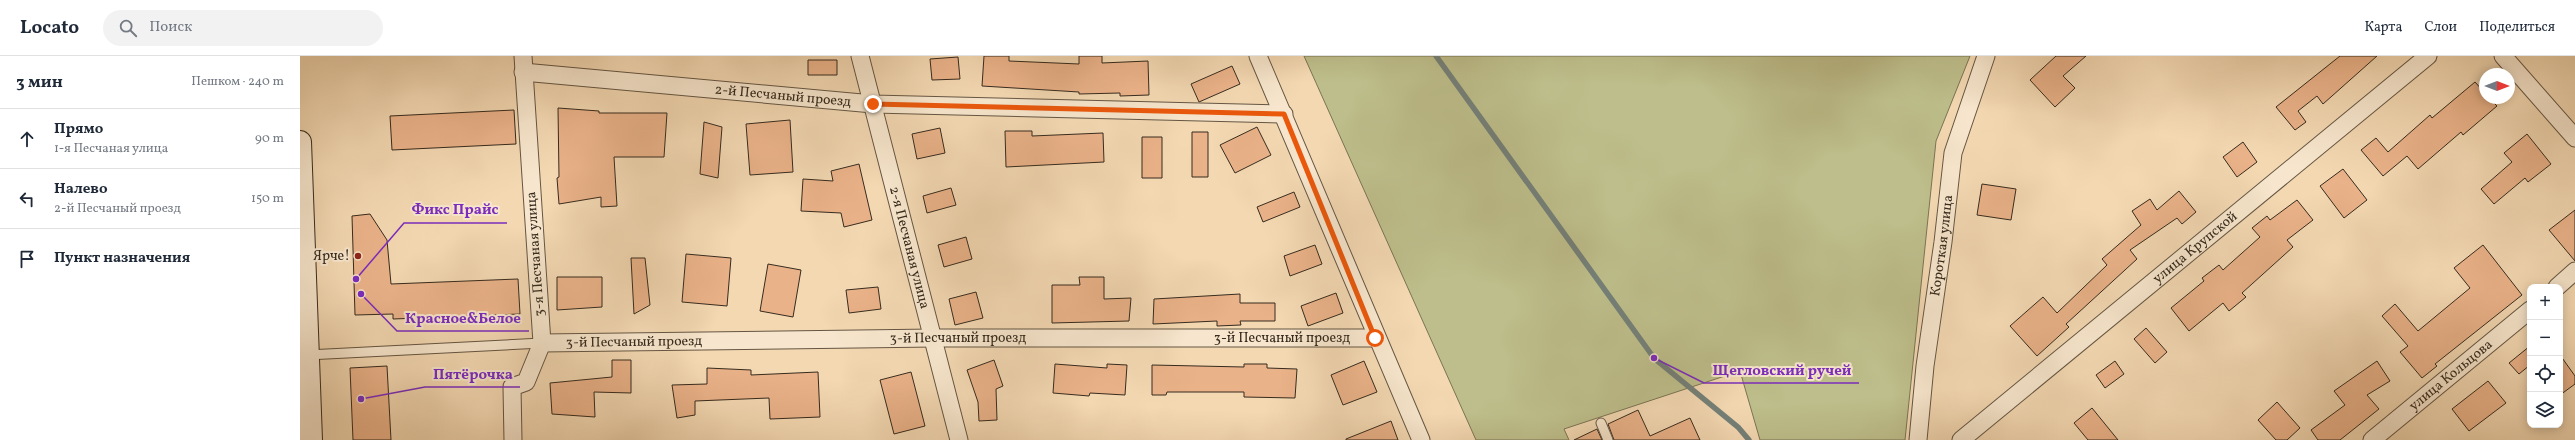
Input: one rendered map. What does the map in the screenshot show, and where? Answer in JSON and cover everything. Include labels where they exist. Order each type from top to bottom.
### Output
[{"type":"main road","points":[[300,142],[304,355],[311,440]]},
{"type":"street","name":"2-я Песчаная улица","points":[[860,56],[934,338],[959,440]]},
{"type":"street","points":[[1258,56],[1284,114],[1375,338],[1420,440]]},
{"type":"street","name":"Короткая улица","points":[[1918,440],[1925,366],[1943,242],[1952,153],[1986,56]]},
{"type":"street","name":"улица Крупской","points":[[1961,440],[2428,56]]},
{"type":"street","points":[[2503,56],[2575,138]]},
{"type":"street","name":"2-й Песчаный проезд","points":[[523,64],[873,104],[1284,114]]},
{"type":"street","name":"3-я Песчаная улица","points":[[513,440],[512,387],[526,382],[542,343],[523,64]]},
{"type":"street","points":[[2560,284],[2575,271]]},
{"type":"street","name":"улица Кольцова","points":[[2372,440],[2527,312]]},
{"type":"street","name":"3-й Песчаный проезд","points":[[542,343],[934,338],[1375,338]]},
{"type":"lane","points":[[304,355],[542,343]]},
{"type":"lane","points":[[1601,423],[1608,440]]},
{"type":"green space","points":[[1304,56],[1970,56],[1936,141],[1905,440],[1760,440],[1740,371],[1564,429],[1569,440],[1476,440]]},
{"type":"building","points":[[984,56],[1009,56],[1009,61],[1079,64],[1079,56],[1102,56],[1102,63],[1148,61],[1149,95],[1120,96],[1120,93],[1079,94],[1079,92],[982,86]]},
{"type":"building","points":[[2056,56],[2086,56],[2063,76],[2075,88],[2055,107],[2030,80]]},
{"type":"building","points":[[2340,56],[2377,56],[2323,104],[2317,96],[2298,111],[2306,122],[2295,130],[2276,107]]},
{"type":"building","points":[[958,57],[960,79],[932,80],[930,59]]},
{"type":"building","points":[[808,60],[837,60],[837,75],[808,75]]},
{"type":"building","points":[[1232,66],[1240,84],[1199,102],[1191,84]]},
{"type":"building","points":[[2475,82],[2479,86],[2479,104],[2495,104],[2497,106],[2463,135],[2461,132],[2418,169],[2407,156],[2383,176],[2361,150],[2376,138],[2388,152],[2430,115],[2432,118]]},
{"type":"building","points":[[558,108],[599,111],[599,113],[667,113],[664,157],[614,157],[617,206],[601,207],[601,197],[559,204],[557,178],[559,177]]},
{"type":"building","points":[[514,110],[516,144],[392,150],[390,116]]},
{"type":"building","points":[[790,120],[793,172],[750,175],[746,124]]},
{"type":"building","points":[[704,122],[722,127],[718,178],[700,174]]},
{"type":"building","points":[[1257,127],[1271,155],[1235,173],[1220,145]]},
{"type":"building","points":[[940,128],[945,153],[917,159],[912,134]]},
{"type":"building","points":[[1005,131],[1032,131],[1032,136],[1103,133],[1104,162],[1006,167]]},
{"type":"building","points":[[1192,132],[1208,132],[1208,177],[1192,177]]},
{"type":"building","points":[[2527,134],[2551,164],[2528,182],[2525,178],[2494,204],[2481,189],[2512,162],[2504,153]]},
{"type":"building","points":[[1142,137],[1162,137],[1162,178],[1142,178]]},
{"type":"building","points":[[2243,142],[2257,162],[2237,177],[2223,157]]},
{"type":"building","points":[[859,164],[872,220],[844,227],[841,213],[801,211],[803,179],[833,181],[831,171]]},
{"type":"building","points":[[2343,169],[2367,200],[2344,218],[2320,186]]},
{"type":"building","points":[[1982,184],[2016,189],[2011,220],[1977,215]]},
{"type":"building","points":[[951,188],[956,205],[927,213],[923,196]]},
{"type":"building","points":[[2179,191],[2196,212],[2182,224],[2177,218],[2130,250],[2137,259],[2066,324],[2069,327],[2037,356],[2010,326],[2043,297],[2057,313],[2107,265],[2102,259],[2141,225],[2132,211],[2150,199],[2157,210]]},
{"type":"building","points":[[1294,192],[1300,207],[1263,222],[1257,207]]},
{"type":"building","points":[[2297,200],[2313,220],[2287,240],[2293,247],[2242,293],[2246,297],[2229,311],[2223,303],[2189,331],[2171,308],[2204,281],[2202,278],[2219,265],[2223,270],[2260,237],[2252,228],[2267,216],[2270,220]]},
{"type":"building","points":[[2575,210],[2575,261],[2549,230]]},
{"type":"building","points":[[370,214],[387,240],[391,284],[518,279],[520,314],[393,319],[393,314],[355,315],[352,216]]},
{"type":"building","points":[[966,237],[972,259],[944,267],[938,245]]},
{"type":"building","points":[[1315,245],[1322,264],[1290,276],[1284,256]]},
{"type":"building","points":[[2483,245],[2522,295],[2435,364],[2437,366],[2422,378],[2400,352],[2408,346],[2382,316],[2395,304],[2418,331],[2470,288],[2454,268]]},
{"type":"building","points":[[686,254],[731,258],[727,306],[682,302]]},
{"type":"building","points":[[631,258],[645,258],[650,305],[634,314]]},
{"type":"building","points":[[768,264],[801,270],[793,317],[760,311]]},
{"type":"building","points":[[557,277],[602,277],[602,307],[557,310]]},
{"type":"building","points":[[1079,277],[1104,277],[1104,299],[1131,298],[1129,321],[1052,323],[1052,285],[1080,285]]},
{"type":"building","points":[[878,287],[881,309],[849,313],[846,290]]},
{"type":"building","points":[[976,292],[983,318],[955,325],[949,299]]},
{"type":"building","points":[[1336,293],[1343,313],[1308,326],[1301,306]]},
{"type":"building","points":[[1240,294],[1240,303],[1275,303],[1275,321],[1240,321],[1241,325],[1217,326],[1217,321],[1153,324],[1154,299]]},
{"type":"building","points":[[2146,328],[2167,352],[2155,363],[2134,339]]},
{"type":"building","points":[[2527,348],[2527,367],[2519,374],[2509,363]]},
{"type":"building","points":[[2563,359],[2575,376],[2575,384],[2563,393]]},
{"type":"building","points":[[612,360],[631,360],[631,393],[594,392],[595,417],[552,414],[550,383],[612,377]]},
{"type":"building","points":[[994,360],[1003,386],[996,389],[997,420],[979,421],[978,402],[967,370]]},
{"type":"building","points":[[1364,361],[1377,392],[1343,405],[1331,375]]},
{"type":"building","points":[[2115,361],[2124,374],[2105,388],[2096,375]]},
{"type":"building","points":[[2377,361],[2390,381],[2367,395],[2379,409],[2340,440],[2318,440],[2311,430],[2345,405],[2334,391]]},
{"type":"building","points":[[1055,364],[1107,368],[1107,364],[1127,365],[1125,395],[1090,393],[1089,396],[1053,393]]},
{"type":"building","points":[[1244,364],[1267,364],[1267,368],[1297,369],[1295,398],[1244,397],[1244,392],[1167,392],[1166,395],[1152,395],[1152,365],[1244,367]]},
{"type":"building","points":[[387,366],[391,440],[353,440],[350,368]]},
{"type":"building","points":[[707,368],[751,370],[751,375],[818,372],[820,417],[770,419],[769,398],[695,401],[695,415],[677,418],[672,385],[707,384]]},
{"type":"building","points":[[911,372],[925,426],[894,434],[880,380]]},
{"type":"building","points":[[2488,381],[2506,403],[2469,431],[2452,409]]},
{"type":"building","points":[[2277,402],[2300,428],[2287,440],[2276,440],[2258,420]]},
{"type":"building","points":[[2092,408],[2118,440],[2088,440],[2074,423]]},
{"type":"building","points":[[1638,410],[1650,436],[1690,418],[1700,440],[1614,440],[1608,424]]},
{"type":"building","points":[[1391,421],[1398,440],[1346,440],[1346,439]]},
{"type":"building","points":[[1597,429],[1602,440],[1574,440]]},
{"type":"waterway","points":[[1436,56],[1654,358],[1738,427],[1749,440]]},
{"type":"place","name":"Ярче!","points":[[358,256]]},
{"type":"place","name":"Фикс Прайс","points":[[356,279]]},
{"type":"place","name":"Красное&Белое","points":[[361,294]]},
{"type":"place","name":"Щегловский ручей","points":[[1654,358]]},
{"type":"place","name":"Пятёрочка","points":[[361,399]]},
{"type":"route","points":[[873,104],[1284,114],[1375,338]]}]
